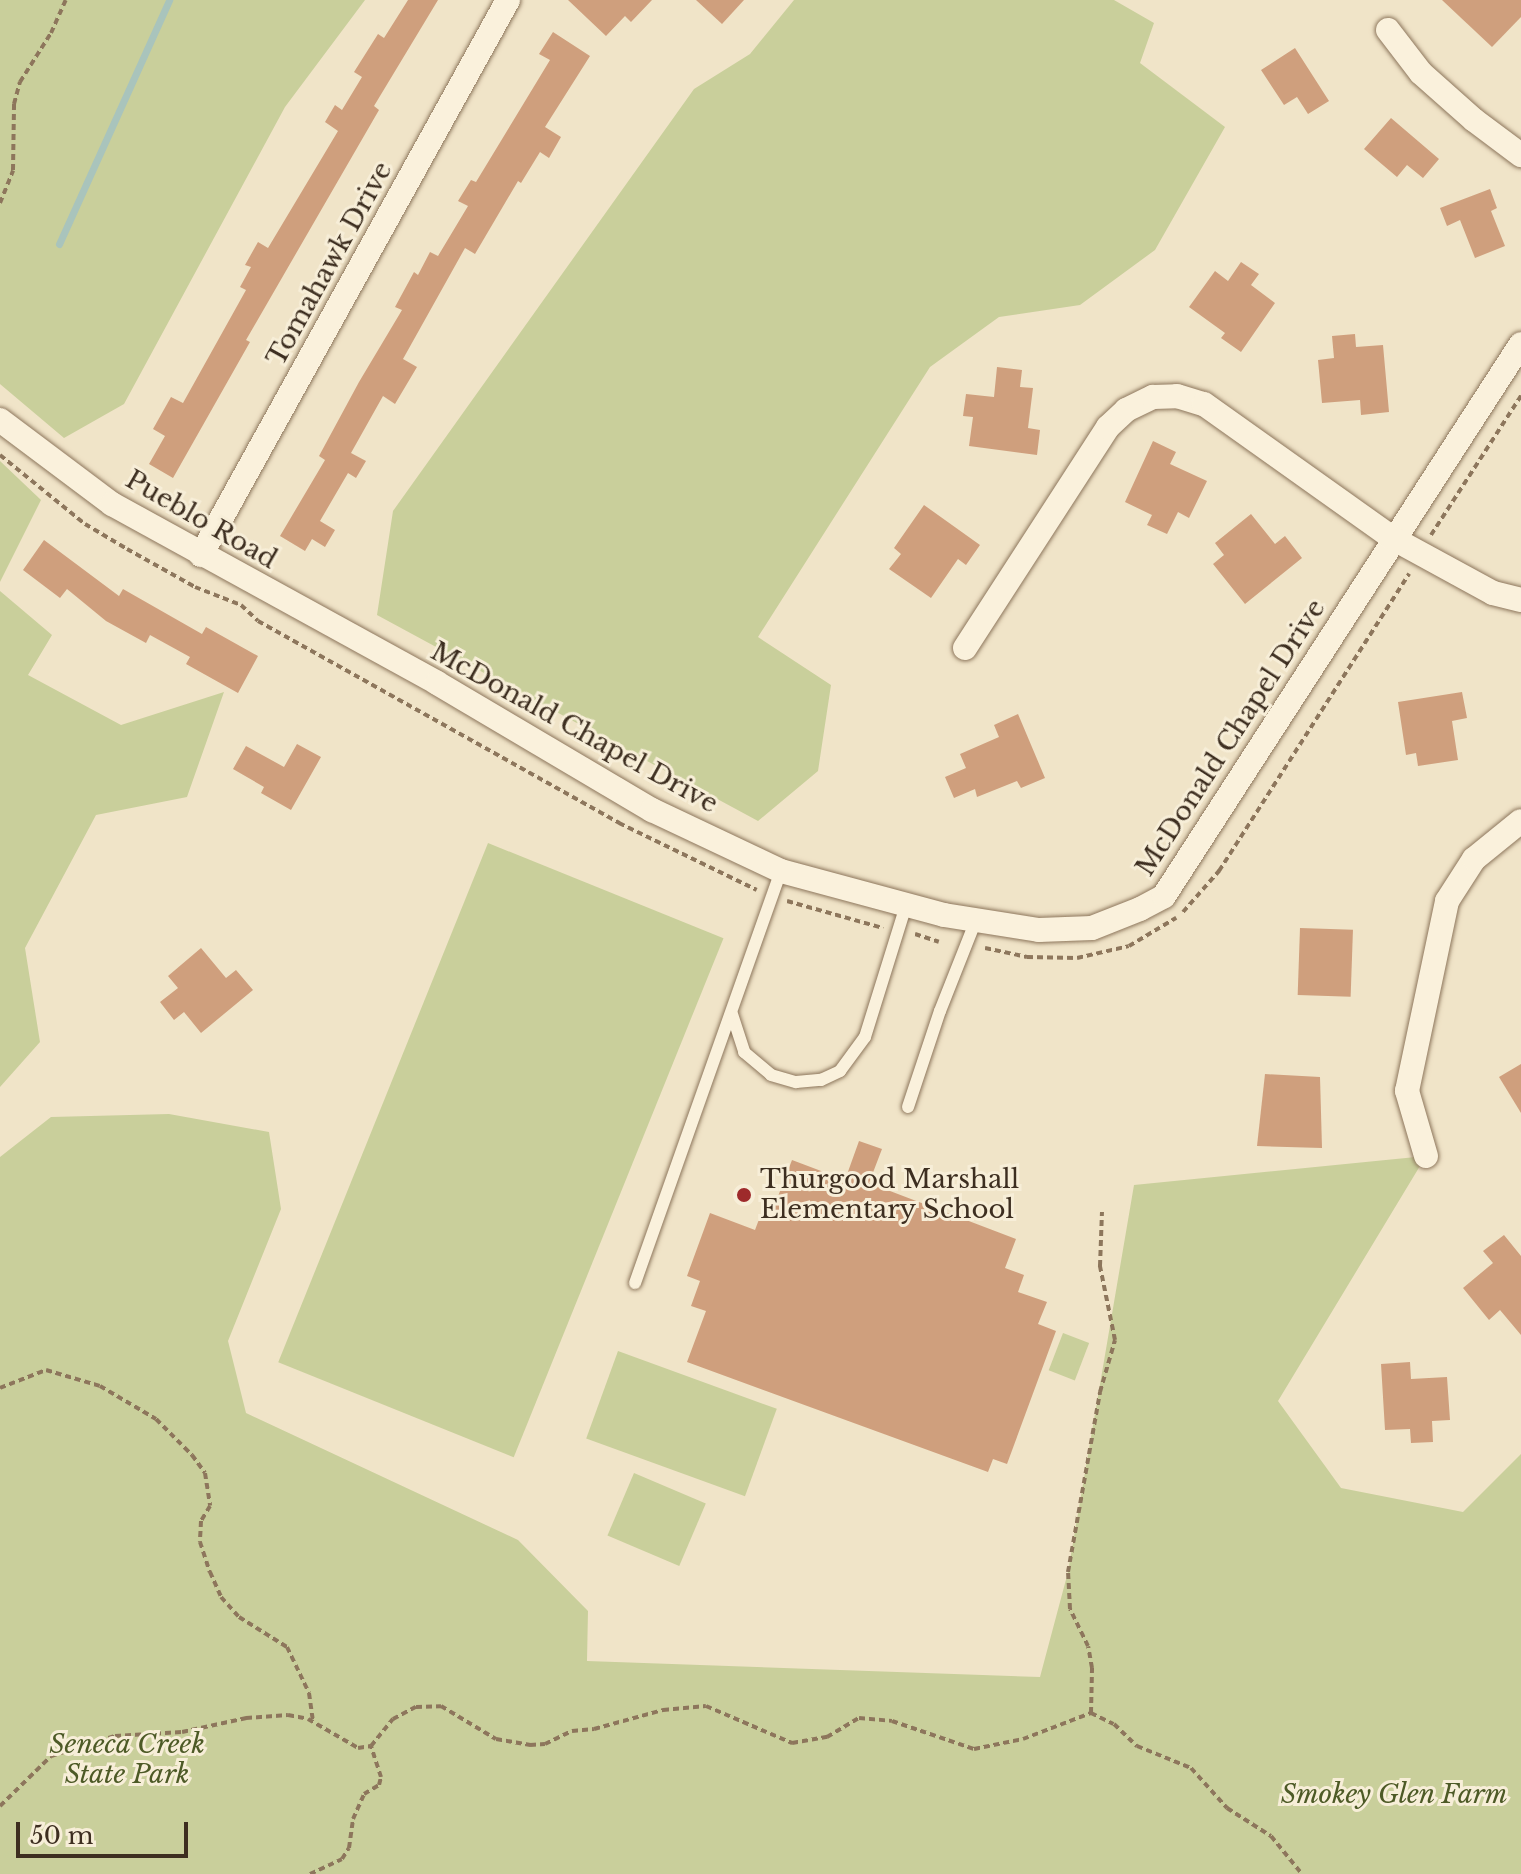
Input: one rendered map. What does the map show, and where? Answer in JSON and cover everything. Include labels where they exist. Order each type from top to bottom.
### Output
[{"type":"street","name":"Tomahawk Drive","points":[[201,555],[508,0]]},
{"type":"street","points":[[1388,30],[1421,73],[1474,120],[1521,155]]},
{"type":"street","name":"McDonald Chapel Drive","points":[[385,654],[652,810],[781,871],[906,905],[976,920],[1039,930],[1092,928],[1164,896],[1521,344]]},
{"type":"street","points":[[965,648],[1108,427],[1126,410],[1153,397],[1177,396],[1204,404],[1394,539],[1493,593],[1521,600]]},
{"type":"street","name":"Pueblo Road","points":[[0,420],[112,504],[385,654]]},
{"type":"street","points":[[1426,1156],[1407,1091],[1447,901],[1474,859],[1521,821]]},
{"type":"lane","points":[[635,1283],[781,871]]},
{"type":"lane","points":[[731,1011],[744,1052],[771,1075],[796,1082],[821,1080],[840,1071],[865,1037],[906,905]]},
{"type":"lane","points":[[908,1107],[940,1011],[976,920]]},
{"type":"path","points":[[0,203],[13,170],[14,104],[20,82],[51,33],[66,0]]},
{"type":"path","points":[[1428,540],[1521,396]]},
{"type":"path","points":[[0,455],[72,515],[127,549],[195,587],[241,605],[258,621],[619,823],[763,892]]},
{"type":"path","points":[[786,901],[885,928]]},
{"type":"path","points":[[914,934],[939,942]]},
{"type":"path","points":[[1091,1713],[1092,1668],[1088,1646],[1070,1609],[1068,1572],[1100,1392],[1115,1340],[1100,1266],[1102,1212]]},
{"type":"path","points":[[0,1388],[46,1370],[100,1386],[156,1419],[192,1455],[205,1473],[210,1506],[201,1521],[200,1542],[221,1597],[239,1617],[287,1647],[309,1693],[313,1721]]},
{"type":"path","points":[[0,1806],[51,1756],[115,1736],[182,1732],[260,1717],[288,1715],[313,1721],[358,1748],[371,1746],[393,1719],[416,1707],[441,1706],[496,1739],[530,1745],[545,1744],[572,1731],[594,1729],[663,1710],[706,1706],[792,1743],[827,1737],[859,1718],[892,1721],[974,1749],[1023,1739],[1091,1713],[1114,1724],[1137,1746],[1191,1768],[1227,1808],[1271,1836],[1302,1874]]},
{"type":"path","points":[[310,1874],[342,1859],[349,1848],[364,1794],[379,1785],[381,1777],[371,1746]]},
{"type":"green space","points":[[0,0],[365,0],[285,107],[124,404],[64,438],[0,384]]},
{"type":"green space","points":[[794,0],[1114,0],[1154,23],[1140,63],[1225,127],[1155,250],[1080,305],[999,317],[930,367],[758,637],[831,685],[818,771],[758,821],[377,615],[393,511],[694,89],[750,54]]},
{"type":"green space","points":[[0,461],[41,500],[0,582]]},
{"type":"green space","points":[[0,591],[52,635],[28,675],[121,725],[224,692],[187,797],[96,815],[25,948],[40,1042],[0,1087]]},
{"type":"green space","points":[[488,843],[724,938],[514,1457],[278,1362]]},
{"type":"green space","points":[[169,1114],[269,1132],[281,1209],[228,1341],[246,1413],[518,1540],[588,1611],[587,1661],[1040,1677],[1068,1572],[1134,1185],[1426,1156],[1278,1401],[1341,1488],[1463,1512],[1521,1454],[1521,1874],[0,1874],[0,1157],[51,1117]]},
{"type":"green space","points":[[1063,1333],[1089,1343],[1075,1380],[1049,1370]]},
{"type":"green space","points":[[618,1351],[777,1409],[745,1496],[586,1438]]},
{"type":"green space","points":[[634,1473],[706,1503],[679,1566],[607,1536]]},
{"type":"building","points":[[408,0],[438,0],[374,106],[379,110],[246,340],[250,342],[173,478],[149,464],[165,436],[153,429],[171,397],[183,403],[246,290],[240,287],[251,267],[245,265],[258,242],[268,248],[338,131],[325,122],[335,105],[342,110],[362,77],[354,72],[378,34],[384,38]]},
{"type":"building","points":[[568,0],[652,0],[631,22],[625,16],[606,36]]},
{"type":"building","points":[[696,0],[744,0],[722,24]]},
{"type":"building","points":[[1442,0],[1521,0],[1521,17],[1492,47]]},
{"type":"building","points":[[553,32],[590,56],[545,127],[561,137],[549,158],[540,152],[521,183],[518,181],[475,254],[465,248],[403,359],[417,367],[395,404],[383,396],[351,453],[366,461],[356,478],[348,473],[320,521],[335,530],[325,547],[312,539],[305,551],[280,536],[325,460],[319,456],[402,310],[395,307],[414,272],[418,275],[430,252],[438,256],[468,206],[458,201],[471,180],[476,182],[550,60],[539,54]]},
{"type":"building","points":[[1295,48],[1329,101],[1308,114],[1297,97],[1284,105],[1261,70]]},
{"type":"building","points":[[1391,118],[1439,159],[1423,178],[1407,165],[1397,177],[1364,149]]},
{"type":"building","points":[[1490,189],[1497,208],[1491,211],[1505,246],[1475,258],[1460,220],[1447,226],[1440,208]]},
{"type":"building","points":[[1241,262],[1259,274],[1251,285],[1275,303],[1241,352],[1221,338],[1225,333],[1189,307],[1215,271],[1228,281]]},
{"type":"building","points":[[1355,334],[1356,347],[1383,345],[1389,412],[1361,415],[1360,400],[1322,403],[1318,360],[1334,358],[1332,336]]},
{"type":"building","points":[[997,367],[1022,370],[1020,387],[1033,388],[1028,428],[1040,430],[1037,455],[969,446],[973,417],[963,416],[966,394],[994,397]]},
{"type":"building","points":[[1153,441],[1176,452],[1170,464],[1207,481],[1189,518],[1178,512],[1167,534],[1147,525],[1152,515],[1125,502]]},
{"type":"building","points":[[924,505],[980,545],[966,565],[958,559],[931,598],[889,569],[901,554],[894,548]]},
{"type":"building","points":[[1251,514],[1275,544],[1285,536],[1302,558],[1245,604],[1213,564],[1224,555],[1215,543]]},
{"type":"building","points":[[44,540],[119,596],[123,589],[202,634],[206,627],[258,656],[238,693],[186,664],[190,657],[150,635],[146,643],[106,621],[67,589],[60,598],[23,570]]},
{"type":"building","points":[[1462,692],[1467,718],[1452,721],[1458,760],[1418,766],[1416,753],[1406,755],[1398,702]]},
{"type":"building","points":[[1018,714],[1045,778],[1021,788],[1017,781],[977,797],[975,789],[954,798],[945,777],[966,768],[960,754],[999,737],[994,725]]},
{"type":"building","points":[[297,744],[321,757],[291,810],[261,793],[264,787],[233,769],[246,746],[284,767]]},
{"type":"building","points":[[1300,928],[1353,930],[1351,997],[1298,995]]},
{"type":"building","points":[[201,948],[226,978],[236,970],[253,990],[201,1033],[184,1012],[174,1020],[160,1002],[178,988],[168,976]]},
{"type":"building","points":[[1521,1064],[1521,1113],[1499,1077]]},
{"type":"building","points":[[1265,1074],[1320,1077],[1322,1148],[1257,1146]]},
{"type":"building","points":[[859,1141],[882,1149],[869,1183],[1016,1239],[1005,1268],[1024,1275],[1018,1292],[1047,1302],[1038,1324],[1056,1331],[1007,1464],[993,1459],[988,1472],[687,1362],[706,1311],[691,1306],[700,1281],[687,1276],[710,1213],[755,1230],[761,1214],[770,1217],[792,1160],[845,1180]]},
{"type":"building","points":[[1504,1235],[1521,1256],[1521,1335],[1500,1310],[1489,1320],[1463,1288],[1493,1263],[1483,1251]]},
{"type":"building","points":[[1410,1362],[1411,1379],[1447,1377],[1450,1420],[1432,1421],[1433,1442],[1411,1443],[1410,1429],[1385,1430],[1381,1364]]},
{"type":"waterway","points":[[59,244],[169,0]]},
{"type":"place","name":"Thurgood Marshall Elementary School","points":[[744,1195]]},
{"type":"park label","name":"Seneca Creek State Park","points":[[127,1760]]},
{"type":"park label","name":"Smokey Glen Farm","points":[[1394,1795]]}]
